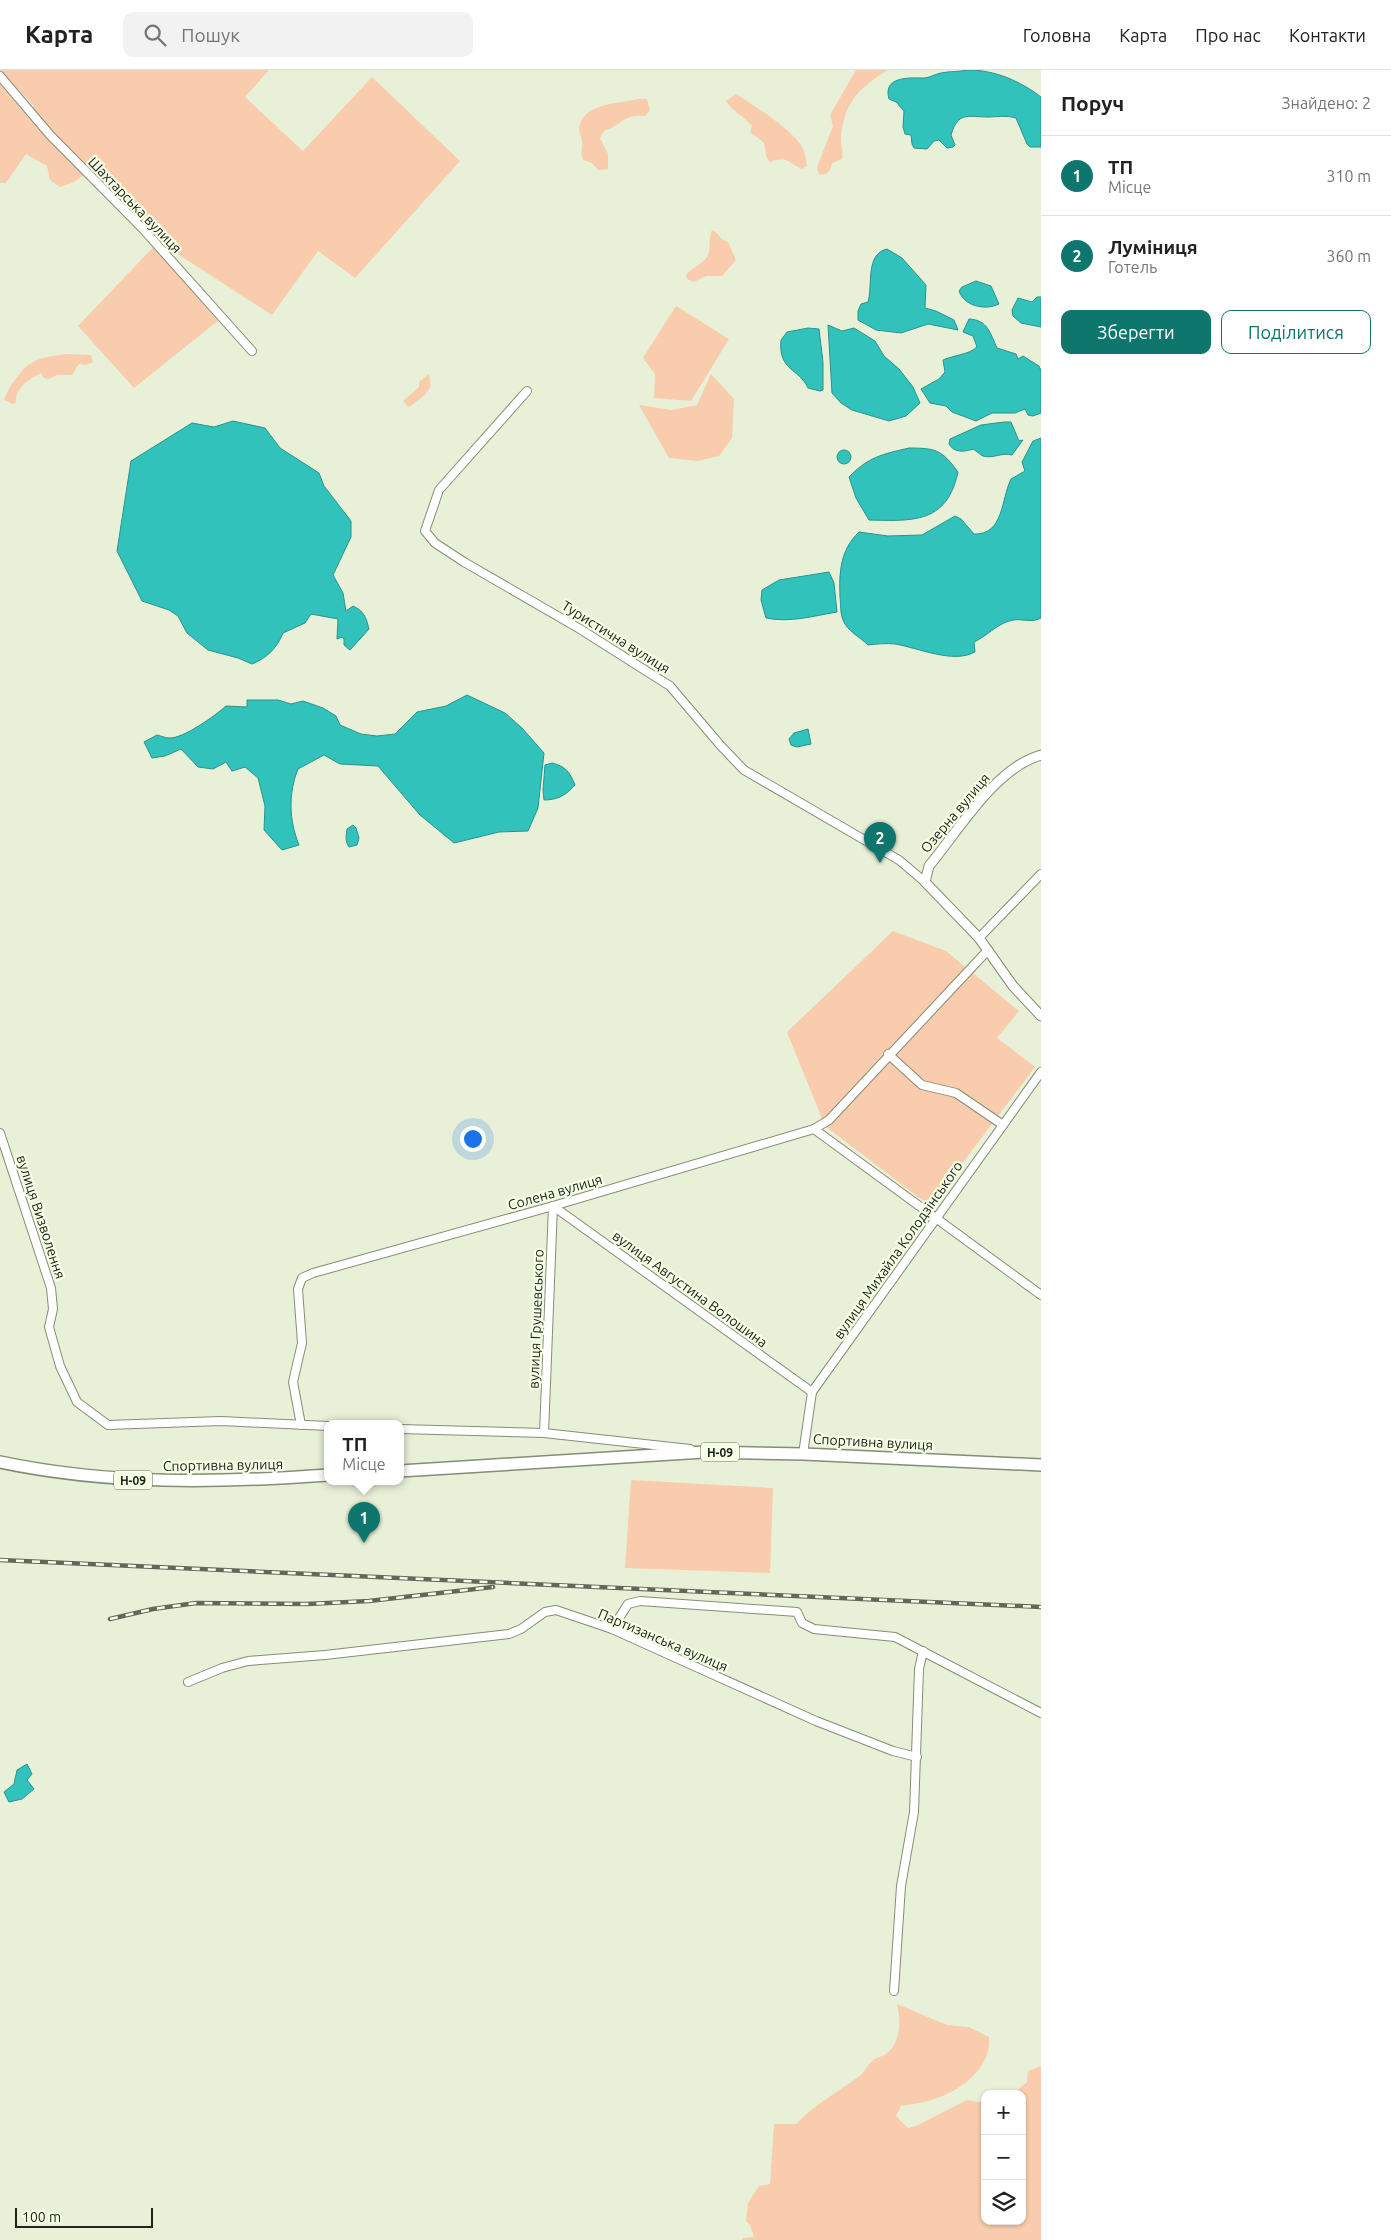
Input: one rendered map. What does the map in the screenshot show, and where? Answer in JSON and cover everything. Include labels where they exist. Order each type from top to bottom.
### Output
[{"type":"main road","name":"Спортивна вулиця","points":[[404,1470],[704,1452],[803,1454],[1041,1465]]},
{"type":"main road","name":"Спортивна вулиця","points":[[0,1462],[84,1476],[155,1481],[268,1480],[324,1475]]},
{"type":"street","name":"Шахтарська вулиця","points":[[0,76],[50,135],[143,229],[252,351]]},
{"type":"street","name":"Туристична вулиця","points":[[527,391],[439,490],[425,531],[435,543],[464,562],[580,629],[670,686],[744,770],[899,860],[926,882],[980,938],[1013,986],[1040,1014]]},
{"type":"street","name":"Озерна вулиця","points":[[926,882],[929,866],[992,787],[1012,768],[1041,755]]},
{"type":"street","points":[[980,938],[1041,874]]},
{"type":"street","name":"Солена вулиця","points":[[301,1425],[293,1382],[302,1343],[298,1290],[302,1278],[322,1270],[553,1206],[814,1129],[830,1120],[888,1054],[988,950]]},
{"type":"street","points":[[888,1054],[922,1086],[956,1093],[1003,1125]]},
{"type":"street","name":"вулиця Михайла Колодзінського","points":[[803,1454],[812,1392],[1041,1072]]},
{"type":"street","points":[[814,1129],[1041,1295]]},
{"type":"street","name":"вулиця Визволення","points":[[0,1133],[51,1288],[52,1309],[49,1327],[60,1366],[77,1402],[108,1425],[221,1421],[301,1425]]},
{"type":"street","name":"вулиця Августина Волошина","points":[[553,1206],[812,1392]]},
{"type":"street","name":"вулиця Грушевського","points":[[544,1433],[553,1206]]},
{"type":"street","points":[[301,1425],[324,1426]]},
{"type":"street","name":"Спортивна вулиця","points":[[404,1428],[544,1433],[661,1444],[704,1452]]},
{"type":"street","points":[[612,1629],[628,1604],[640,1600],[797,1612],[802,1622],[814,1629],[895,1637],[1041,1713]]},
{"type":"street","name":"Партизанська вулиця","points":[[188,1682],[222,1668],[248,1661],[325,1655],[509,1634],[521,1629],[545,1612],[556,1610],[612,1629],[816,1721],[893,1751],[918,1757]]},
{"type":"street","points":[[894,1991],[902,1886],[914,1812],[918,1757],[919,1670],[923,1651]]},
{"type":"shaded area","points":[[0,70],[269,70],[245,97],[303,151],[372,77],[460,161],[355,278],[318,251],[272,315],[167,247],[161,255],[219,320],[134,388],[78,326],[160,240],[122,200],[121,203],[90,171],[72,183],[60,187],[50,180],[47,166],[26,154],[6,183],[0,183],[0,82],[26,112],[34,106]]},
{"type":"shaded area","points":[[856,70],[888,70],[869,83],[855,97],[846,114],[843,125],[841,140],[842,159],[832,163],[827,173],[819,175],[817,167],[833,126],[830,115]]},
{"type":"shaded area","points":[[736,94],[774,120],[793,136],[804,151],[807,166],[802,169],[784,160],[770,162],[762,141],[750,133],[752,126],[726,101]]},
{"type":"shaded area","points":[[647,99],[650,110],[645,116],[627,118],[604,131],[600,138],[608,154],[608,169],[598,170],[592,163],[583,160],[582,140],[579,129],[582,120],[587,114],[603,106]]},
{"type":"shaded area","points":[[712,230],[728,242],[736,260],[722,276],[706,276],[694,282],[687,279],[686,275],[708,255]]},
{"type":"shaded area","points":[[676,306],[729,339],[691,401],[654,398],[655,374],[643,358]]},
{"type":"shaded area","points":[[65,354],[91,355],[93,362],[86,365],[79,364],[72,375],[57,375],[49,379],[44,378],[41,373],[20,388],[16,402],[13,404],[4,400],[15,380],[26,367],[42,358]]},
{"type":"shaded area","points":[[429,374],[431,386],[425,395],[409,407],[403,401],[419,387],[419,382]]},
{"type":"shaded area","points":[[711,374],[734,399],[732,438],[719,456],[698,461],[669,458],[639,405],[672,410],[697,405]]},
{"type":"shaded area","points":[[893,931],[946,951],[1019,1011],[997,1038],[1035,1067],[930,1206],[825,1126],[787,1032]]},
{"type":"shaded area","points":[[631,1480],[773,1488],[770,1573],[625,1568]]},
{"type":"shaded area","points":[[897,2004],[947,2025],[969,2027],[989,2037],[989,2048],[986,2057],[975,2075],[967,2082],[935,2099],[901,2106],[896,2116],[908,2128],[918,2125],[967,2100],[981,2102],[981,2225],[1026,2225],[1026,2090],[1018,2090],[1027,2082],[1028,2071],[1041,2066],[1041,2240],[742,2240],[743,2238],[754,2237],[750,2225],[746,2221],[748,2203],[759,2186],[770,2184],[774,2124],[796,2124],[818,2105],[860,2076],[870,2063],[886,2054],[895,2044],[899,2031]]},
{"type":"water","points":[[968,70],[997,74],[1025,86],[1041,97],[1041,147],[1030,147],[1027,144],[1016,118],[1005,116],[969,116],[961,119],[954,127],[951,135],[955,145],[953,147],[947,148],[939,140],[934,141],[927,149],[914,148],[911,135],[905,134],[903,127],[904,111],[896,102],[889,99],[888,91],[890,86],[894,82],[906,78],[925,78],[941,73]]},
{"type":"water","points":[[887,249],[902,258],[926,285],[925,308],[954,320],[958,330],[928,324],[901,333],[876,330],[858,320],[858,311],[861,304],[868,302],[871,271],[875,257]]},
{"type":"water","points":[[976,281],[991,286],[999,304],[982,307],[970,304],[965,300],[959,291],[962,287]]},
{"type":"water","points":[[1037,297],[1041,297],[1041,327],[1021,323],[1013,316],[1012,310],[1018,298],[1032,302]]},
{"type":"water","points":[[969,319],[980,322],[988,328],[997,348],[1016,354],[1018,359],[1023,356],[1039,366],[1041,371],[1041,413],[1033,416],[1028,415],[1025,409],[1015,413],[992,413],[976,421],[952,412],[946,406],[930,403],[921,389],[939,379],[945,372],[943,360],[969,352],[977,347],[973,336],[963,332]]},
{"type":"water","points":[[828,325],[842,331],[854,328],[875,341],[884,356],[899,369],[913,387],[920,403],[906,416],[889,421],[852,410],[841,403],[832,393]]},
{"type":"water","points":[[808,328],[819,329],[823,362],[823,390],[820,391],[808,388],[800,376],[786,364],[781,350],[781,340],[787,332]]},
{"type":"water","points":[[233,421],[265,428],[280,448],[319,473],[324,486],[351,521],[351,537],[333,575],[343,593],[346,611],[353,606],[360,610],[366,618],[369,629],[350,650],[344,645],[342,637],[337,639],[338,619],[311,614],[305,623],[283,633],[271,652],[252,664],[208,650],[187,633],[178,616],[169,610],[142,601],[117,551],[131,461],[192,423],[214,427]]},
{"type":"water","points":[[1011,422],[1019,441],[1023,440],[1012,455],[1005,454],[987,457],[973,449],[956,450],[949,444],[950,439],[981,425]]},
{"type":"water","points":[[1041,438],[1041,618],[1037,620],[1013,620],[1004,623],[974,642],[975,652],[957,656],[946,656],[895,644],[868,645],[851,631],[845,624],[841,614],[841,571],[844,554],[859,532],[888,536],[922,535],[955,516],[961,519],[974,534],[984,533],[991,529],[1000,514],[1011,479],[1025,471],[1022,462],[1033,441]]},
{"type":"water","points":[[909,448],[938,452],[958,472],[953,489],[946,502],[926,516],[900,520],[869,520],[856,498],[849,477],[876,457]]},
{"type":"water","points":[[841,450],[847,450],[851,457],[847,464],[841,464],[837,460],[837,454]]},
{"type":"water","points":[[829,572],[834,583],[837,612],[784,620],[766,618],[761,600],[762,590],[779,580]]},
{"type":"water","points":[[467,695],[505,713],[522,728],[544,753],[538,808],[528,831],[499,832],[454,843],[420,815],[378,766],[340,764],[324,755],[298,769],[291,797],[291,807],[293,826],[299,845],[282,850],[264,830],[265,806],[258,778],[245,767],[232,771],[226,762],[213,769],[198,767],[181,749],[165,756],[152,758],[144,742],[157,735],[169,738],[182,735],[191,731],[226,706],[247,707],[247,700],[278,700],[291,704],[303,701],[323,708],[336,716],[340,725],[361,734],[377,736],[395,734],[417,712],[446,706]]},
{"type":"water","points":[[808,729],[811,744],[797,747],[791,745],[789,739],[794,733]]},
{"type":"water","points":[[552,763],[566,770],[575,785],[561,796],[544,800],[545,765]]},
{"type":"water","points":[[353,825],[359,838],[357,845],[349,847],[346,841],[347,829]]},
{"type":"water","points":[[27,1764],[32,1774],[27,1780],[34,1789],[22,1799],[9,1802],[4,1792],[14,1784],[17,1770]]},
{"type":"railway","points":[[0,1560],[1041,1607]]},
{"type":"railway","points":[[110,1619],[153,1609],[196,1603],[307,1604],[369,1601],[493,1587]]},
{"type":"place","name":"Луміниця","points":[[880,863]]},
{"type":"place","name":"ТП","points":[[364,1543]]}]
